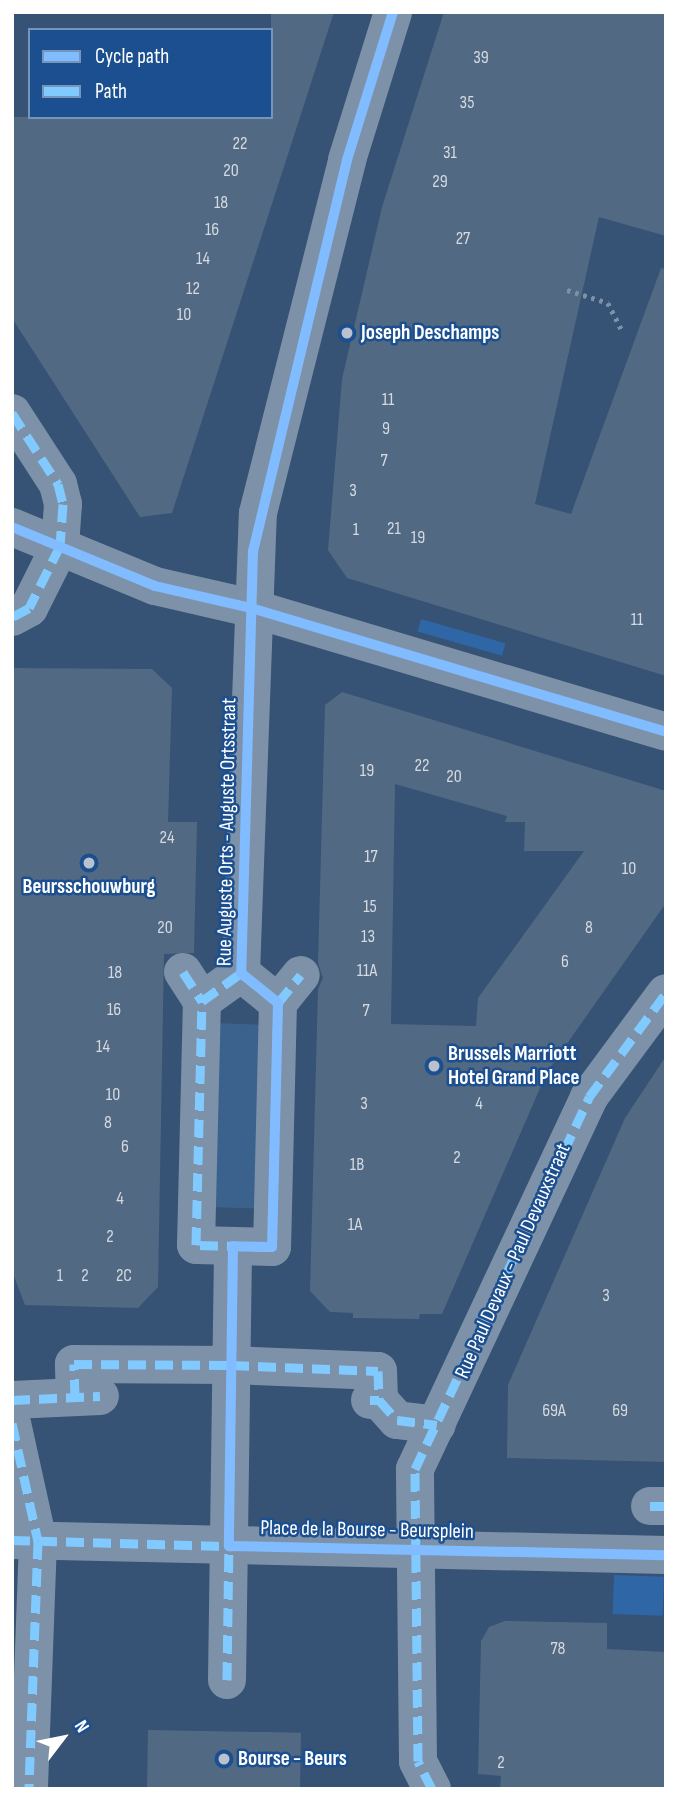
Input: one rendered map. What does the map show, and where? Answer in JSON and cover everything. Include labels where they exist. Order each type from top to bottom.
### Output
[{"type":"street","name":"Rue Auguste Orts - Auguste Ortsstraat","points":[[241,973],[251,608],[261,501],[347,160],[393,12]]},
{"type":"street","points":[[12,413],[58,484],[63,504],[60,545],[29,608],[12,617]]},
{"type":"street","points":[[12,527],[155,586],[251,608],[666,732]]},
{"type":"street","name":"Rue Auguste Orts - Auguste Ortsstraat","points":[[241,973],[290,989],[272,1247],[196,1245],[193,987],[241,973]]},
{"type":"street","name":"Rue Paul Devaux - Paul Devauxstraat","points":[[432,1789],[418,1761],[415,1469],[589,1097],[666,993]]},
{"type":"street","points":[[227,1680],[233,1246]]},
{"type":"street","points":[[12,1400],[88,1396],[74,1364],[231,1365],[377,1371],[374,1400],[397,1420],[437,1425]]},
{"type":"street","points":[[12,1423],[25,1541],[29,1789]]},
{"type":"street","name":"Place de la Bourse - Beursplein","points":[[25,1541],[666,1555]]},
{"type":"path","points":[[567,290],[608,303],[622,331]]},
{"type":"shaded area","points":[[421,619],[506,643],[502,656],[417,631]]},
{"type":"shaded area","points":[[214,1023],[266,1025],[260,1209],[208,1207]]},
{"type":"shaded area","points":[[614,1575],[664,1577],[663,1616],[613,1614]]},
{"type":"building","points":[[271,12],[334,12],[172,513],[140,517],[12,318],[12,117],[273,119]]},
{"type":"building","points":[[444,12],[666,12],[666,236],[599,217],[535,504],[571,514],[661,268],[666,269],[666,676],[347,578],[328,550],[342,379],[382,207]]},
{"type":"building","points":[[12,668],[152,669],[172,688],[168,822],[197,822],[194,953],[164,954],[158,1287],[138,1308],[25,1305],[12,1271]]},
{"type":"building","name":"Brussels Marriott Hotel Grand Place","points":[[342,692],[666,791],[666,903],[547,1072],[442,1314],[420,1314],[419,1319],[353,1318],[353,1313],[330,1312],[310,1291],[318,989],[323,978],[318,963],[325,705]],"holes":[[[395,784],[507,816],[505,822],[525,822],[524,851],[584,851],[478,998],[476,1026],[391,1024]]]},
{"type":"building","points":[[666,1056],[666,1462],[507,1458],[508,1385],[625,1118]]},
{"type":"building","points":[[505,1621],[607,1623],[607,1649],[666,1652],[666,1789],[500,1789],[501,1776],[478,1774],[481,1641],[489,1627]]},
{"type":"building","name":"Bourse - Beurs","points":[[148,1730],[301,1733],[300,1789],[147,1789]]},
{"type":"marked path","points":[[12,413],[58,484],[63,504],[60,546],[29,608],[12,617]]},
{"type":"marked path","points":[[183,972],[202,1001]]},
{"type":"marked path","points":[[241,973],[278,1003],[272,1247],[196,1245],[202,1001],[241,973]]},
{"type":"marked path","points":[[278,1003],[301,975]]},
{"type":"marked path","points":[[432,1789],[418,1761],[415,1469],[589,1097],[666,993]]},
{"type":"marked path","points":[[75,1397],[74,1364],[231,1365],[378,1371],[379,1400]]},
{"type":"marked path","points":[[12,1400],[100,1396]]},
{"type":"marked path","points":[[370,1400],[379,1400],[397,1420],[437,1425]]},
{"type":"marked path","points":[[12,1423],[38,1541],[29,1789]]},
{"type":"marked path","points":[[650,1506],[666,1506]]},
{"type":"marked path","points":[[12,1540],[233,1546]]},
{"type":"marked path","points":[[227,1680],[229,1540]]},
{"type":"cycle path","points":[[393,12],[347,160],[253,551],[241,973],[278,1003],[272,1247],[233,1246],[229,1546],[666,1555]]},
{"type":"cycle path","points":[[12,527],[155,586],[251,608],[666,732]]},
{"type":"place","name":"Joseph Deschamps","points":[[347,333]]},
{"type":"place","name":"Beursschouwburg","points":[[89,863]]},
{"type":"place","name":"Brussels Marriott Hotel Grand Place","points":[[434,1066]]},
{"type":"place","name":"Bourse - Beurs","points":[[224,1759]]}]
